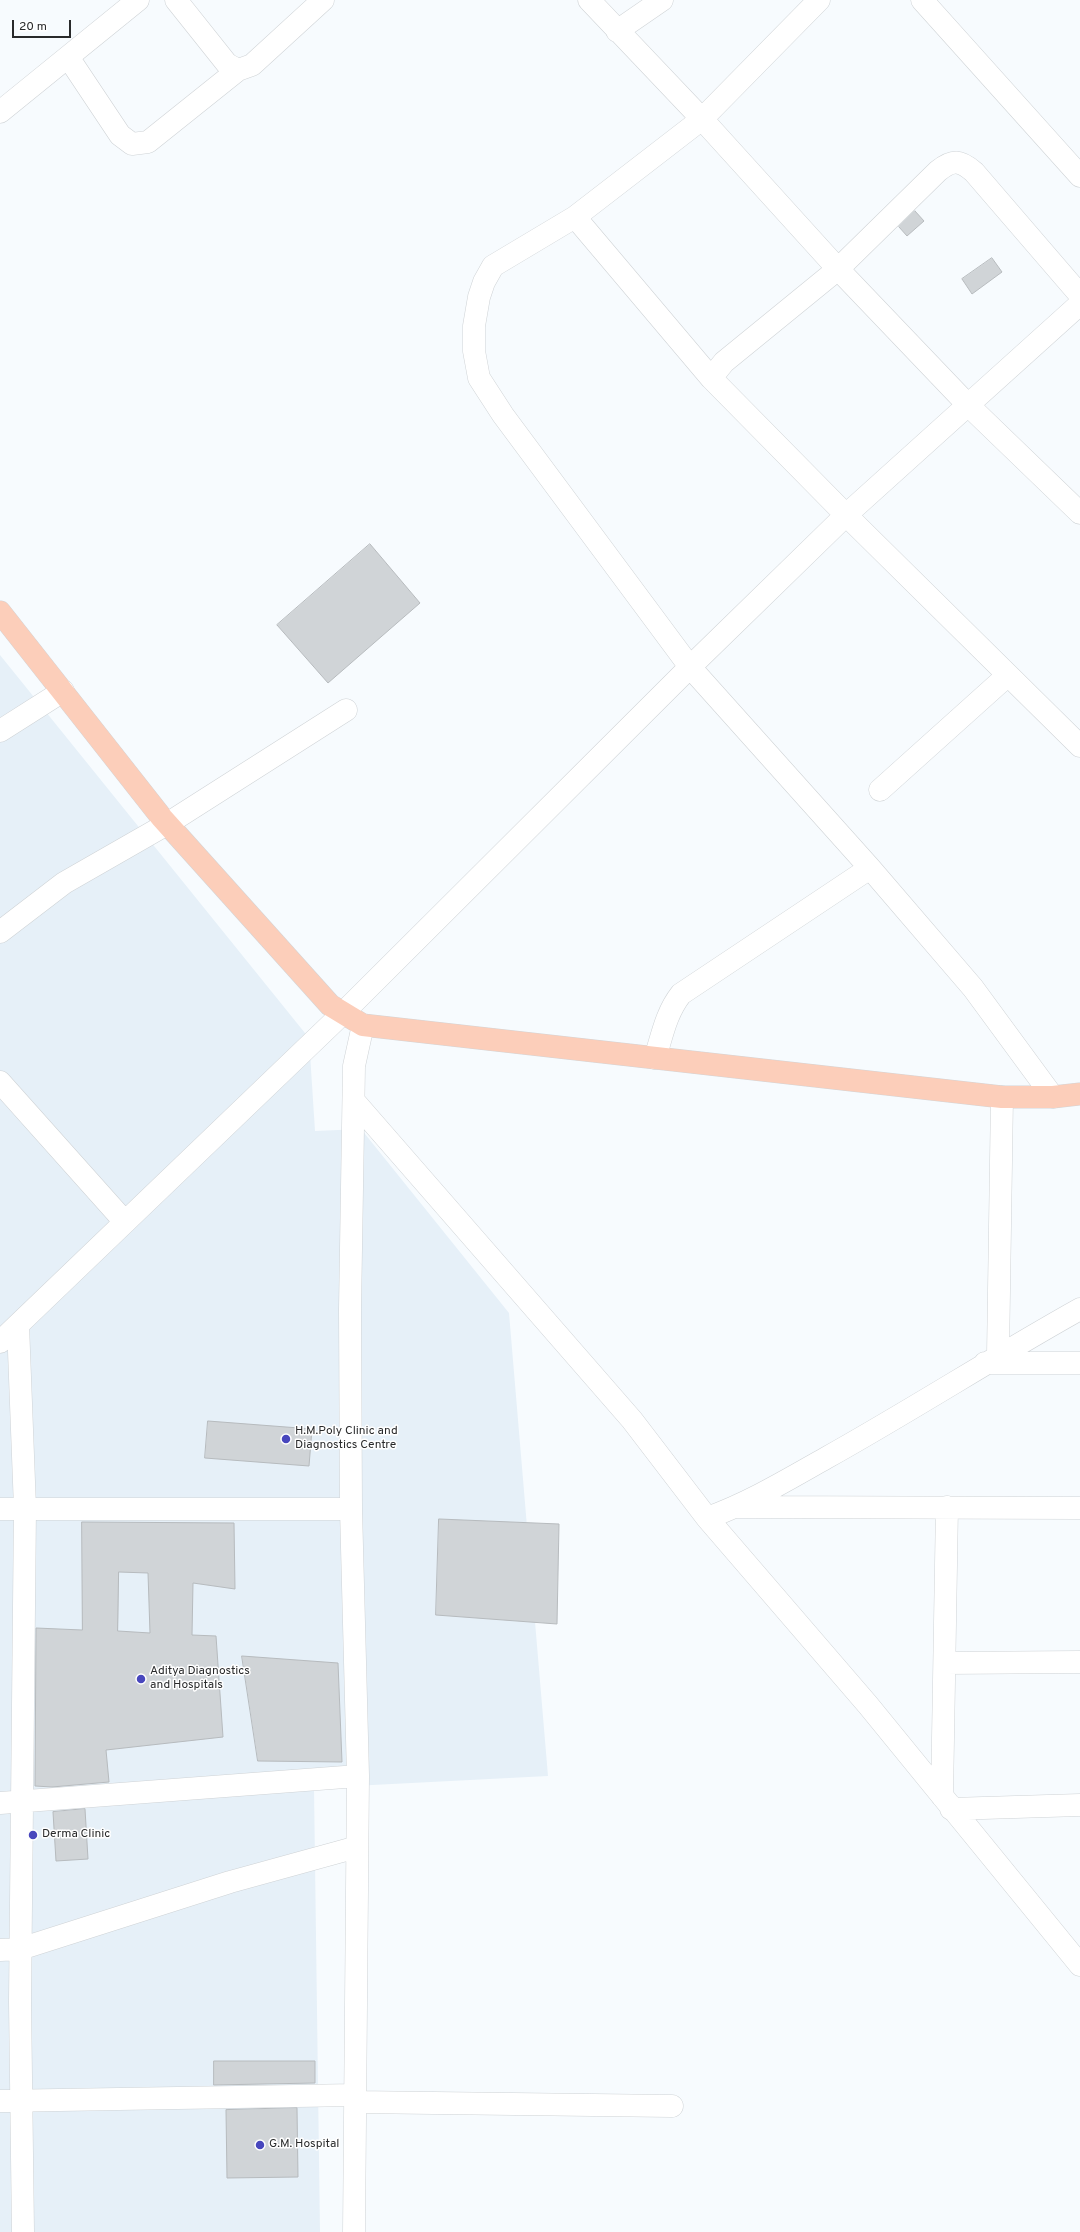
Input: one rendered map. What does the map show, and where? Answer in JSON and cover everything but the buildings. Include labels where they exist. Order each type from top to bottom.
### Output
[{"type":"main road","points":[[0,612],[167,824],[330,1005],[342,1014],[362,1025],[1002,1097],[1053,1097],[1080,1094]]},
{"type":"street","points":[[0,112],[138,0]]},
{"type":"street","points":[[176,0],[227,64],[238,70]]},
{"type":"street","points":[[68,57],[120,135],[132,144],[148,142],[238,70],[252,65],[323,0]]},
{"type":"street","points":[[589,0],[702,119],[838,269],[967,404],[1080,513]]},
{"type":"street","points":[[617,31],[662,0]]},
{"type":"street","points":[[820,0],[702,119],[575,217],[493,266],[484,282],[474,326],[476,368],[485,389],[503,415],[690,667],[870,868],[973,988],[1053,1097]]},
{"type":"street","points":[[922,0],[1080,176]]},
{"type":"street","points":[[711,378],[724,362],[838,269],[938,171],[944,166],[956,162],[964,164],[974,172],[1080,295]]},
{"type":"street","points":[[575,217],[711,378],[846,515],[1080,746]]},
{"type":"street","points":[[0,1342],[342,1014],[690,667],[846,515],[967,404],[1080,304]]},
{"type":"street","points":[[880,790],[1008,675]]},
{"type":"street","points":[[0,731],[63,691]]},
{"type":"street","points":[[0,932],[64,884],[167,824],[346,710]]},
{"type":"street","points":[[655,1058],[673,1004],[681,994],[870,868]]},
{"type":"street","points":[[354,2232],[358,1776],[351,1509],[350,1309],[354,1066],[362,1025]]},
{"type":"street","points":[[0,1082],[125,1222]]},
{"type":"street","points":[[991,1359],[1002,1097]]},
{"type":"street","points":[[354,1101],[632,1420],[707,1518],[868,1704],[947,1802],[1077,1958]]},
{"type":"street","points":[[707,1518],[737,1507],[901,1416],[991,1359],[1080,1309]]},
{"type":"street","points":[[18,1325],[25,1508],[22,1803],[10,1949],[21,2102],[23,2232]]},
{"type":"street","points":[[991,1359],[1080,1363]]},
{"type":"street","points":[[737,1507],[1080,1508]]},
{"type":"street","points":[[946,1507],[945,1663],[947,1802]]},
{"type":"street","points":[[0,1509],[351,1509]]},
{"type":"street","points":[[945,1663],[1080,1662]]},
{"type":"street","points":[[0,1803],[22,1803],[358,1776]]},
{"type":"street","points":[[947,1802],[1080,1805]]},
{"type":"street","points":[[10,1949],[230,1882],[357,1847]]},
{"type":"street","points":[[0,2101],[355,2098],[672,2106]]},
{"type":"shaded area","points":[[0,655],[309,1038],[315,1131],[361,1129],[509,1313],[548,1776],[314,1788],[320,2232],[0,2232]]},
{"type":"place","name":"H.M.Poly Clinic and Diagnostics Centre","points":[[286,1439]]},
{"type":"place","name":"Aditya Diagnostics and Hospitals","points":[[141,1679]]},
{"type":"place","name":"Derma Clinic","points":[[33,1835]]},
{"type":"place","name":"G.M. Hospital","points":[[260,2145]]}]
